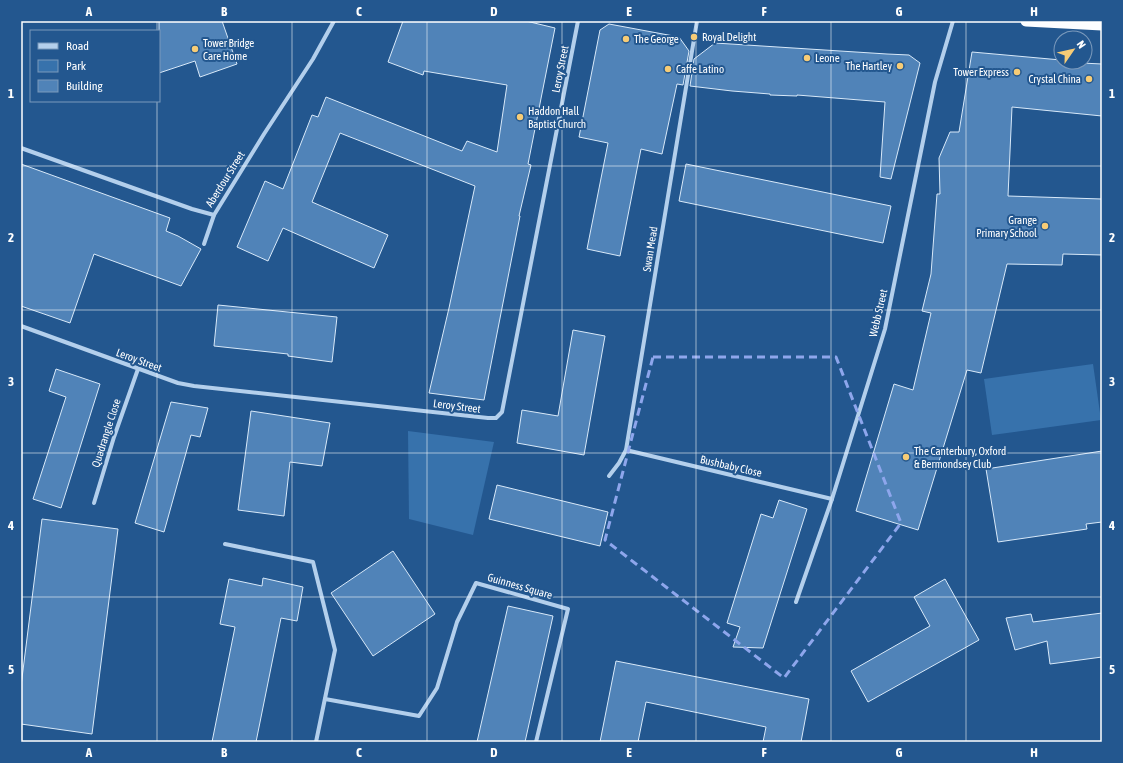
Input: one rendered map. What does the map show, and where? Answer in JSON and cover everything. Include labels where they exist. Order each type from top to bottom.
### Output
[{"type":"highway","points":[[1026,21],[1102,25]]},
{"type":"street","name":"Aberdour Street","points":[[21,148],[184,207],[214,215],[264,134],[314,59],[334,21]]},
{"type":"street","name":"Leroy Street","points":[[21,326],[178,383],[194,386],[496,418],[502,412],[578,21]]},
{"type":"street","name":"Swan Mead","points":[[609,476],[619,463],[626,450],[697,21]]},
{"type":"street","name":"Webb Street","points":[[796,602],[832,499],[885,330],[935,82],[953,21]]},
{"type":"street","points":[[204,244],[214,215]]},
{"type":"street","name":"Quadrangle Close","points":[[94,503],[114,438],[138,369]]},
{"type":"street","name":"Bushbaby Close","points":[[626,450],[832,499]]},
{"type":"street","points":[[225,544],[313,562],[335,650],[316,742]]},
{"type":"street","name":"Guinness Square","points":[[325,698],[419,716],[437,688],[457,622],[476,582],[568,609],[536,742]]},
{"type":"highlighted area","points":[[653,357],[836,357],[901,523],[784,678],[605,540]]},
{"type":"green space","points":[[1093,364],[1101,420],[992,435],[984,379]]},
{"type":"green space","points":[[408,431],[494,442],[473,535],[409,519]]},
{"type":"building","name":"Tower Bridge Care Home","points":[[159,21],[222,21],[237,64],[200,77],[195,61],[160,73]]},
{"type":"building","points":[[403,21],[526,21],[555,28],[528,164],[531,165],[519,216],[484,400],[429,393],[475,186],[340,133],[312,202],[388,235],[374,268],[283,228],[268,261],[237,247],[265,181],[283,189],[312,115],[318,117],[326,97],[462,151],[467,141],[497,152],[507,85],[424,71],[423,75],[388,62]]},
{"type":"building","points":[[609,24],[679,37],[689,51],[683,85],[677,84],[662,154],[641,149],[620,256],[587,249],[608,143],[579,137],[600,30]]},
{"type":"building","points":[[715,43],[909,55],[920,63],[891,179],[880,177],[885,102],[797,95],[770,95],[690,86],[694,59]]},
{"type":"building","points":[[972,52],[1053,59],[1053,70],[1093,70],[1093,64],[1102,64],[1102,116],[1012,107],[1008,196],[1102,199],[1102,255],[1063,254],[1062,265],[1007,264],[981,373],[967,370],[918,530],[856,511],[894,384],[913,390],[931,313],[922,311],[931,274],[937,194],[940,194],[939,158],[950,132],[959,132]]},
{"type":"building","points":[[21,164],[170,218],[166,231],[201,249],[181,286],[94,254],[70,323],[21,306]]},
{"type":"building","points":[[686,164],[891,206],[883,243],[679,201]]},
{"type":"building","points":[[218,305],[337,317],[332,362],[288,356],[288,354],[214,346]]},
{"type":"building","points":[[573,330],[605,336],[584,455],[517,443],[522,410],[558,416]]},
{"type":"building","points":[[56,369],[100,384],[61,508],[33,499],[66,397],[49,391]]},
{"type":"building","points":[[171,402],[208,408],[200,437],[191,435],[164,532],[135,523]]},
{"type":"building","points":[[251,411],[330,423],[322,466],[290,462],[284,516],[238,510]]},
{"type":"building","points":[[1102,451],[1102,522],[1086,524],[1087,529],[998,542],[986,469]]},
{"type":"building","points":[[497,485],[608,512],[600,546],[489,519]]},
{"type":"building","points":[[779,500],[807,509],[763,648],[733,647],[740,627],[727,623],[761,514],[773,518]]},
{"type":"building","points":[[42,519],[118,529],[92,734],[21,724],[21,686]]},
{"type":"building","points":[[393,551],[435,614],[373,656],[331,593]]},
{"type":"building","points":[[263,578],[303,587],[297,621],[281,618],[256,742],[212,742],[235,627],[220,624],[229,579],[262,586]]},
{"type":"building","points":[[945,579],[979,640],[868,702],[851,671],[930,626],[914,597]]},
{"type":"building","points":[[508,606],[553,616],[525,742],[477,742]]},
{"type":"building","points":[[1102,613],[1102,657],[1050,664],[1047,641],[1015,650],[1006,618],[1031,614],[1033,622]]},
{"type":"building","points":[[616,661],[809,699],[801,742],[763,742],[766,727],[646,702],[638,742],[600,742]]},
{"type":"place","name":"Royal Delight","points":[[694,37]]},
{"type":"place","name":"The George","points":[[626,39]]},
{"type":"place","name":"Tower Bridge Care Home","points":[[195,49]]},
{"type":"place","name":"Leone","points":[[807,58]]},
{"type":"place","name":"The Hartley","points":[[900,66]]},
{"type":"place","name":"Caffe Latino","points":[[668,69]]},
{"type":"place","name":"Tower Express","points":[[1017,72]]},
{"type":"place","name":"Crystal China","points":[[1089,79]]},
{"type":"place","name":"Haddon Hall Baptist Church","points":[[520,117]]},
{"type":"place","name":"Grange Primary School","points":[[1045,226]]},
{"type":"place","name":"The Canterbury, Oxford & Bermondsey Club","points":[[906,457]]}]
